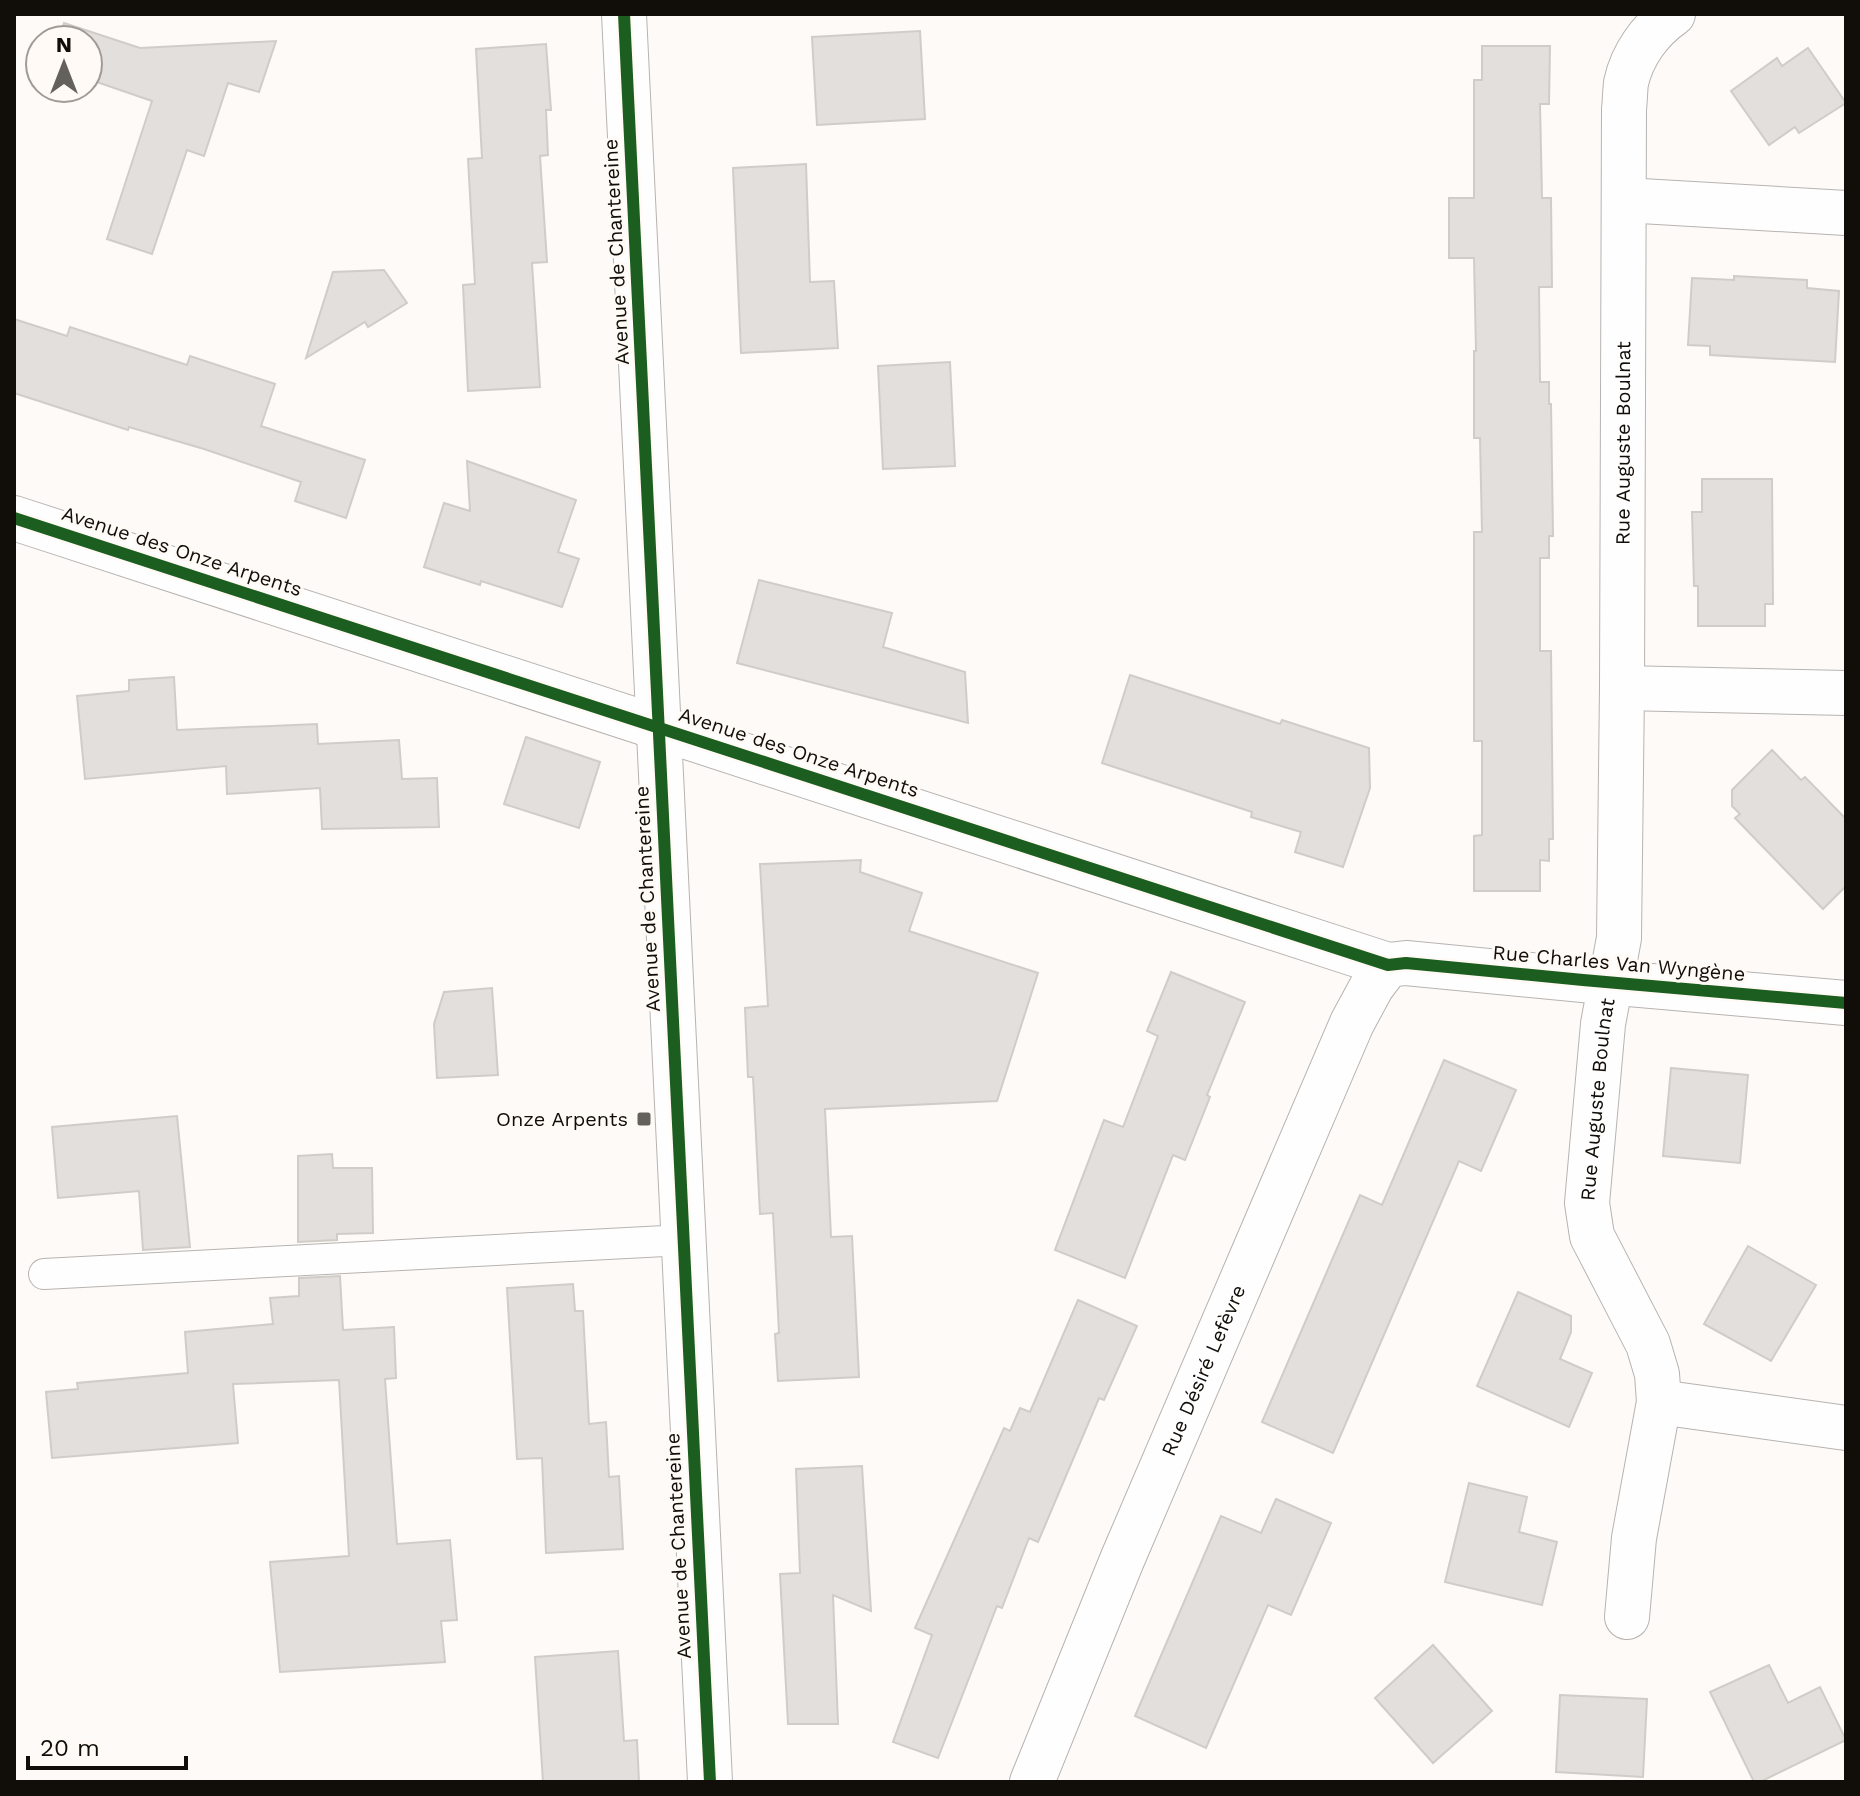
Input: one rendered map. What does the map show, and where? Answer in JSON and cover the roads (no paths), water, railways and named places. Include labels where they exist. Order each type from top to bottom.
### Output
[{"type":"street","name":"Avenue de Chantereine","points":[[624,14],[710,1782]]},
{"type":"street","name":"Rue Auguste Boulnat","points":[[1627,1617],[1634,1538],[1659,1402],[1657,1374],[1648,1344],[1592,1236],[1587,1203],[1603,1024],[1619,938],[1626,81],[1646,38],[1673,14]]},
{"type":"street","points":[[1624,200],[1846,213]]},
{"type":"street","name":"Avenue des Onze Arpents","points":[[14,518],[1388,965]]},
{"type":"street","points":[[1622,688],[1846,693]]},
{"type":"street","name":"Rue Charles Van Wyngène","points":[[1388,965],[1406,963],[1846,1003]]},
{"type":"street","name":"Rue Désiré Lefèvre","points":[[1032,1782],[1122,1560],[1352,1023],[1372,986],[1388,965]]},
{"type":"street","points":[[1659,1402],[1846,1428]]},
{"type":"lane","points":[[44,1274],[684,1240]]},
{"type":"place","name":"Onze Arpents","points":[[644,1119]]}]
